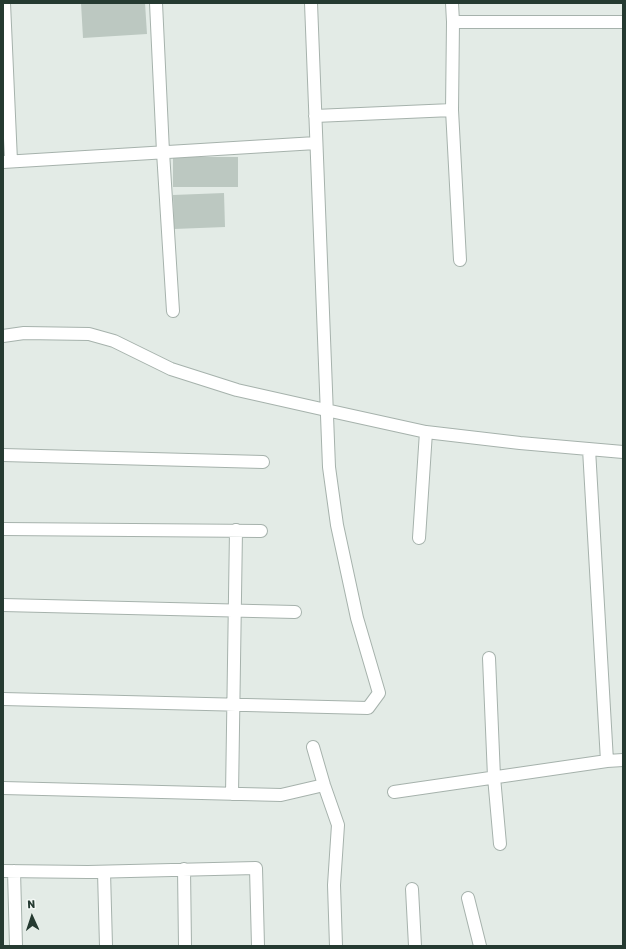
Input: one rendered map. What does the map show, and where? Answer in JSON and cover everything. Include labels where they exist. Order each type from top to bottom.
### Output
[{"type":"street","points":[[4,3],[7,161],[316,143]]},
{"type":"street","points":[[156,3],[163,152],[173,310]]},
{"type":"street","points":[[3,699],[368,708],[379,693],[357,618],[337,525],[329,467],[312,3]]},
{"type":"street","points":[[452,3],[452,110],[460,260]]},
{"type":"street","points":[[453,22],[623,22]]},
{"type":"street","points":[[315,116],[452,110]]},
{"type":"street","points":[[3,336],[24,333],[89,334],[114,341],[171,369],[237,390],[326,410],[426,432],[520,443],[623,452]]},
{"type":"street","points":[[419,538],[426,432]]},
{"type":"street","points":[[589,449],[607,761]]},
{"type":"street","points":[[3,455],[262,462]]},
{"type":"street","points":[[3,529],[261,530]]},
{"type":"street","points":[[232,794],[236,530]]},
{"type":"street","points":[[3,605],[295,612]]},
{"type":"street","points":[[489,658],[494,777],[500,844]]},
{"type":"street","points":[[313,747],[338,825],[334,885],[336,946]]},
{"type":"street","points":[[394,792],[607,761],[623,760]]},
{"type":"street","points":[[3,788],[281,795],[324,785]]},
{"type":"street","points":[[16,946],[8,871],[104,872],[256,868],[258,946]]},
{"type":"street","points":[[184,869],[185,946]]},
{"type":"street","points":[[104,872],[106,946]]},
{"type":"street","points":[[412,889],[415,946]]},
{"type":"street","points":[[468,898],[480,946]]},
{"type":"building","points":[[81,3],[145,3],[147,34],[83,38]]},
{"type":"building","points":[[173,157],[238,157],[238,187],[173,187]]},
{"type":"building","points":[[224,193],[225,227],[174,229],[173,195]]}]
